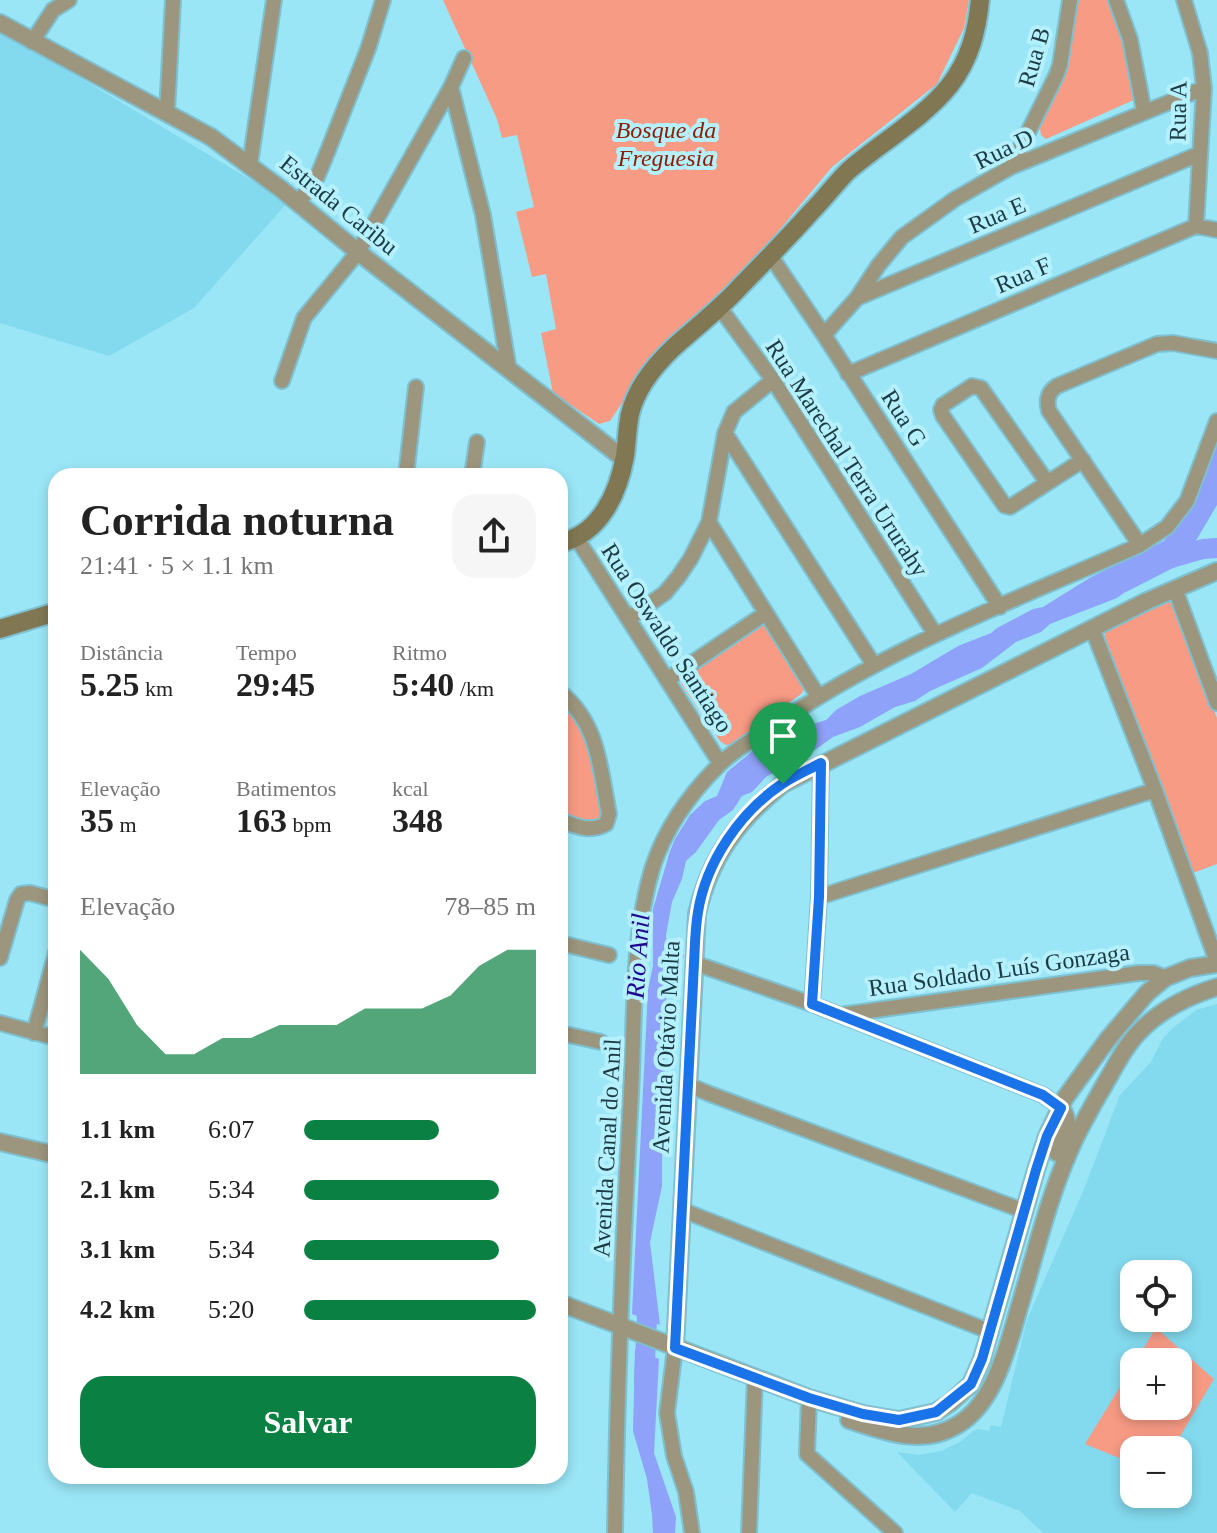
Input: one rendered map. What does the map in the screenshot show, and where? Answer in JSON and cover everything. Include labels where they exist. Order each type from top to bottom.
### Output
[{"type":"main road","points":[[568,540],[585,534],[599,521],[614,491],[624,459],[631,413],[645,381],[673,348],[720,308],[840,180],[933,103],[950,85],[969,53],[980,0]]},
{"type":"main road","points":[[0,629],[48,614]]},
{"type":"street","points":[[32,42],[53,10],[69,0]]},
{"type":"street","points":[[167,112],[171,0]]},
{"type":"street","points":[[250,164],[274,0]]},
{"type":"street","points":[[298,203],[317,177],[325,158],[368,49],[383,0]]},
{"type":"street","name":"Rua B","points":[[1011,167],[1060,65],[1070,0]]},
{"type":"street","points":[[1116,0],[1130,39],[1144,111]]},
{"type":"street","name":"Rua A","points":[[1184,0],[1200,53],[1204,88],[1196,226]]},
{"type":"street","name":"Estrada Caribu","points":[[0,23],[167,112],[250,164],[624,459]]},
{"type":"street","points":[[282,381],[304,318],[358,252],[451,87],[464,58]]},
{"type":"street","points":[[451,87],[483,215],[509,370]]},
{"type":"street","name":"Rua D","points":[[857,298],[887,253],[909,231],[955,199],[1011,167],[1204,88]]},
{"type":"street","name":"Rua E","points":[[824,335],[857,298],[1199,154]]},
{"type":"street","points":[[1196,226],[1217,230]]},
{"type":"street","name":"Rua F","points":[[848,374],[1196,226]]},
{"type":"street","name":"Rua G","points":[[770,255],[1000,607]]},
{"type":"street","name":"Rua Marechal Terra Ururahy","points":[[720,308],[773,380],[935,634]]},
{"type":"street","points":[[1140,545],[1049,411],[1048,399],[1054,388],[1157,344],[1173,343],[1217,351]]},
{"type":"street","points":[[628,619],[665,593],[691,558],[709,522],[725,433],[734,412],[773,380]]},
{"type":"street","points":[[1047,482],[981,388],[972,386],[943,405],[943,416],[1005,506],[1010,507],[1083,460]]},
{"type":"street","points":[[407,468],[416,387]]},
{"type":"street","name":"Avenida Canal do Anil","points":[[615,1533],[626,1328],[625,1198],[640,921],[653,866],[672,822],[720,763],[818,696],[935,634],[1140,545],[1167,527],[1187,501],[1217,421]]},
{"type":"street","points":[[725,433],[874,665]]},
{"type":"street","points":[[473,468],[477,442]]},
{"type":"street","points":[[709,522],[818,696]]},
{"type":"street","name":"Rua Oswaldo Santiago","points":[[568,540],[628,619],[720,763]]},
{"type":"street","name":"Avenida Otávio Malta","points":[[692,1533],[686,1492],[674,1456],[667,1413],[682,1210],[697,914],[713,864],[741,823],[783,784],[1092,628],[1217,571]]},
{"type":"street","points":[[1175,589],[1217,703]]},
{"type":"street","points":[[667,680],[766,613]]},
{"type":"street","points":[[568,1306],[809,1398],[863,1414],[899,1420],[936,1412],[971,1384],[991,1332],[1047,1136],[1073,1086],[1147,993],[1165,978],[1190,968],[1217,963],[1092,628]]},
{"type":"street","points":[[568,698],[586,721],[596,744],[609,814],[606,824],[598,829],[589,830],[568,823]]},
{"type":"street","points":[[812,1004],[819,897],[821,763]]},
{"type":"street","points":[[819,897],[1155,790]]},
{"type":"street","points":[[0,958],[21,894],[48,898]]},
{"type":"street","points":[[568,945],[609,955]]},
{"type":"street","points":[[694,963],[812,1004],[1043,1095],[1061,1108],[1067,1118],[1066,1132],[1045,1193],[1039,1240]]},
{"type":"street","name":"Rua Soldado Luís Gonzaga","points":[[839,1015],[1139,973],[1154,973],[1165,978]]},
{"type":"street","points":[[34,1033],[48,982]]},
{"type":"street","points":[[809,1398],[839,1417],[906,1437],[928,1436],[960,1424],[982,1402],[1007,1351],[1053,1191],[1069,1150],[1130,1042],[1153,1019],[1180,1001],[1217,987]]},
{"type":"street","points":[[0,1023],[48,1036]]},
{"type":"street","points":[[568,1035],[601,1042]]},
{"type":"street","points":[[688,1085],[1024,1211]]},
{"type":"street","points":[[0,1142],[48,1153]]},
{"type":"street","points":[[682,1210],[991,1332]]},
{"type":"street","points":[[755,1377],[750,1527],[761,1533]]},
{"type":"street","points":[[809,1398],[807,1454],[895,1533]]},
{"type":"shaded area","points":[[0,30],[288,202],[194,308],[109,356],[0,323]]},
{"type":"shaded area","points":[[1217,1004],[1217,1533],[1043,1533],[1020,1511],[972,1493],[955,1512],[897,1452],[919,1455],[941,1451],[978,1429],[989,1431],[991,1425],[1001,1427],[1027,1320],[1084,1189],[1120,1095],[1151,1062],[1163,1038],[1196,1010]]},
{"type":"green space","name":"Bosque da Freguesia","points":[[443,0],[969,0],[964,28],[937,84],[832,167],[761,252],[651,359],[610,421],[599,424],[553,393],[541,333],[556,329],[546,274],[532,277],[516,212],[534,207],[517,135],[502,138],[497,119]]},
{"type":"green space","points":[[1075,0],[1111,0],[1123,25],[1136,99],[1046,139],[1041,135],[1040,128],[1064,69]]},
{"type":"green space","points":[[1160,600],[1176,607],[1217,718],[1217,864],[1193,873],[1105,638],[1105,631],[1110,626]]},
{"type":"green space","points":[[762,625],[767,627],[804,689],[733,744],[726,745],[720,741],[682,685],[680,677]]},
{"type":"green space","points":[[568,705],[584,724],[603,810],[602,817],[591,822],[568,815]]},
{"type":"green space","points":[[1154,1332],[1161,1332],[1179,1348],[1144,1348]]},
{"type":"green space","points":[[1192,1360],[1214,1379],[1192,1416]]},
{"type":"green space","points":[[1120,1387],[1120,1420],[1190,1420],[1180,1436],[1120,1436],[1120,1458],[1085,1444]]},
{"type":"water","points":[[1217,433],[1217,505],[1191,549],[1195,552],[1179,565],[1117,598],[1050,624],[1041,632],[1016,642],[982,668],[833,737],[798,762],[790,763],[766,777],[719,820],[686,861],[672,902],[666,935],[667,960],[684,954],[683,958],[669,966],[663,1018],[666,1100],[662,1128],[662,1186],[650,1242],[660,1325],[632,1314],[648,989],[653,966],[653,909],[670,851],[690,815],[705,801],[717,796],[727,772],[760,745],[790,731],[826,720],[836,710],[860,696],[911,674],[958,646],[991,633],[1033,609],[1043,607],[1091,577],[1164,541],[1181,518]]},
{"type":"water","points":[[635,1349],[659,1359],[654,1453],[676,1517],[675,1533],[653,1533],[647,1479],[633,1431]]},
{"type":"waterway","points":[[1168,559],[1217,548]]},
{"type":"waterway","name":"Rio Anil","points":[[644,1292],[647,1319],[644,1380]]},
{"type":"route","points":[[821,763],[819,897],[812,1004],[1043,1095],[1061,1108],[1047,1136],[991,1332],[971,1384],[936,1412],[899,1420],[863,1414],[809,1398],[675,1348],[697,914],[703,889],[724,845],[762,801],[783,784],[821,763]]}]
